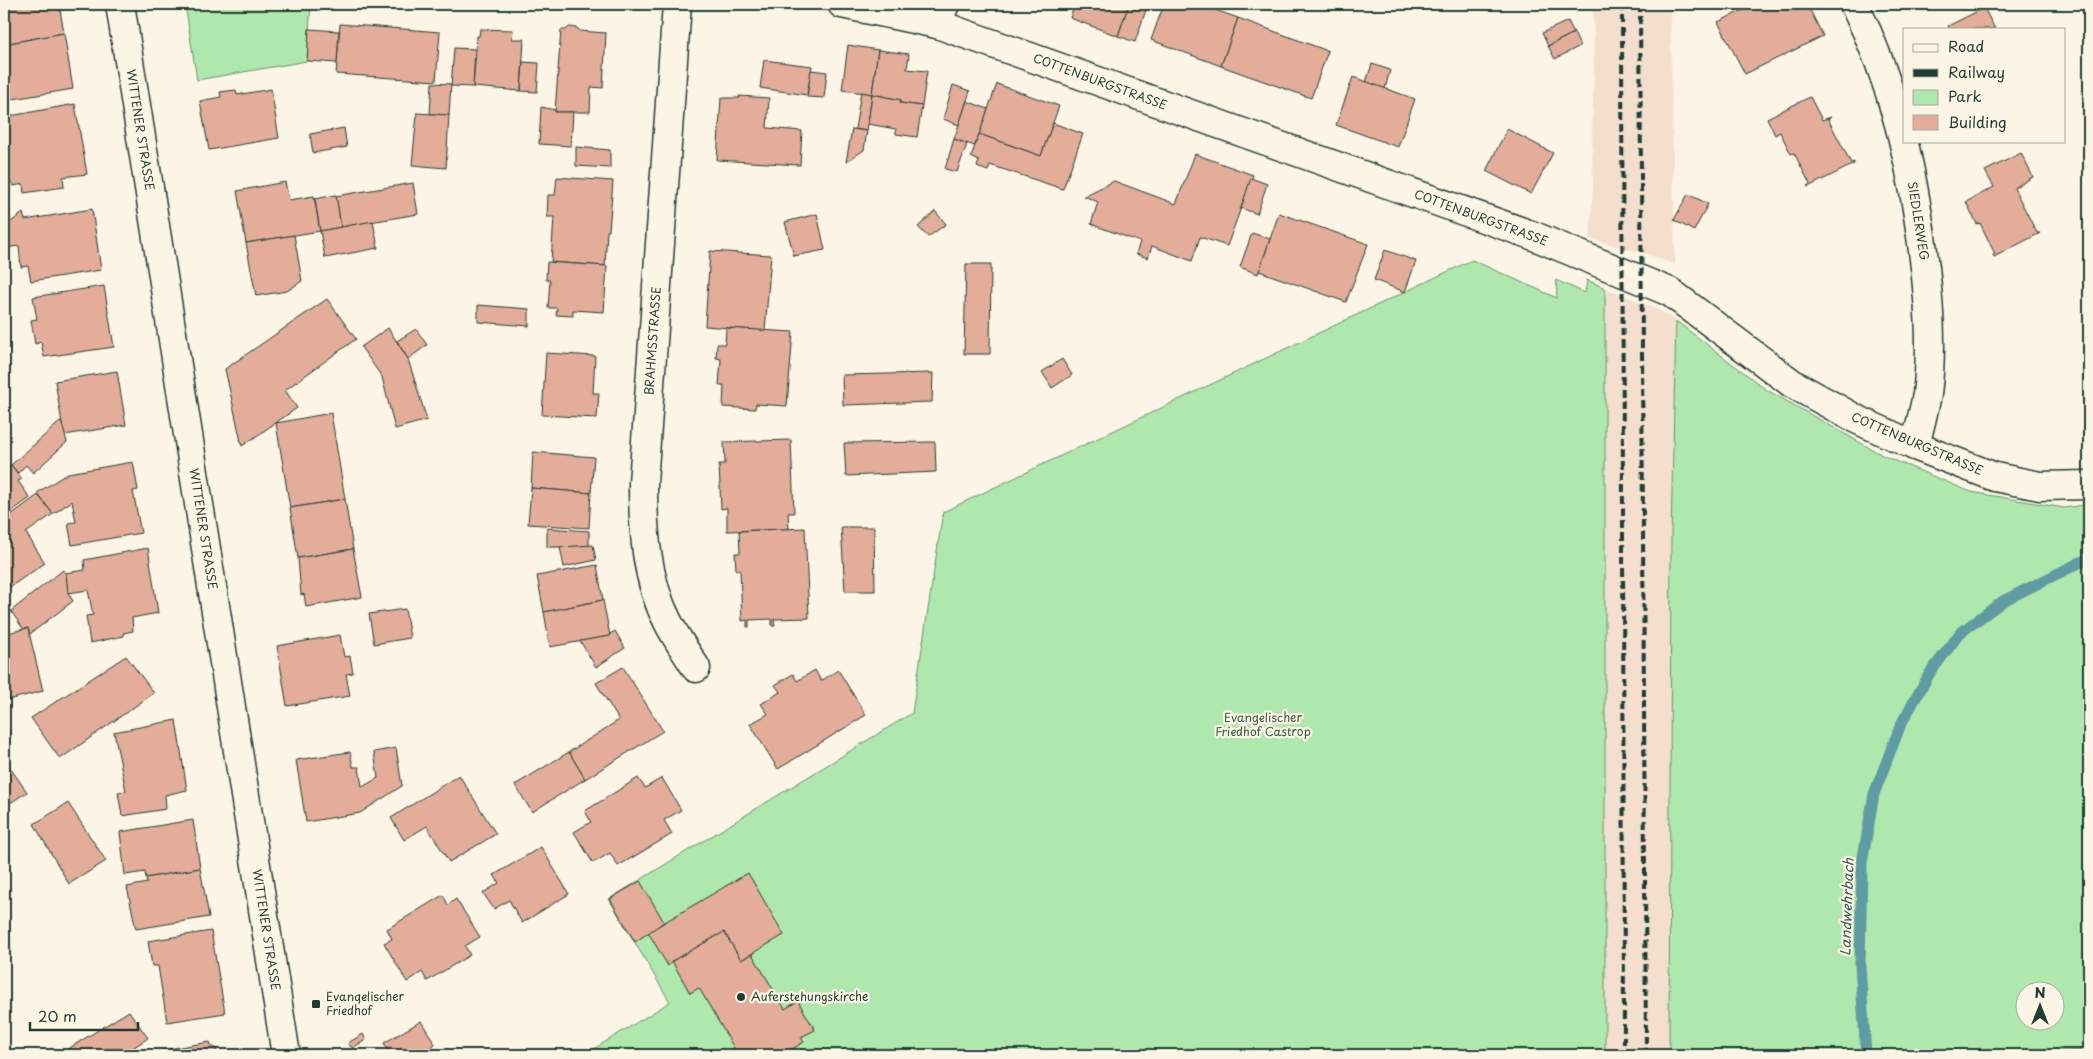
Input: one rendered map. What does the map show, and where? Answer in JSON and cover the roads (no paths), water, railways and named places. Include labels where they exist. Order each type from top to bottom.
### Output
[{"type":"street","name":"WITTENER STRASSE","points":[[120,4],[286,1055]]},
{"type":"street","name":"BRAHMSSTRASSE","points":[[677,4],[643,474],[643,520],[646,550],[652,579],[667,621],[696,668]]},
{"type":"street","name":"COTTENBURGSTRASSE","points":[[842,4],[941,14],[1534,236],[1670,292],[1793,384],[1856,420],[1915,446],[1995,477],[2040,486],[2089,485]]},
{"type":"street","name":"SIEDLERWEG","points":[[1854,4],[1871,38],[1888,85],[1903,137]]},
{"type":"street","name":"SIEDLERWEG","points":[[1904,142],[1917,206],[1928,290],[1930,348],[1926,395],[1915,446]]},
{"type":"waterway","name":"Landwehrbach","points":[[1866,1055],[1860,966],[1862,863],[1874,794],[1901,724],[1930,673],[1960,633],[2003,601],[2089,558]]},
{"type":"railway","points":[[1622,4],[1624,1055]]},
{"type":"railway","points":[[1640,4],[1646,1055]]},
{"type":"place","name":"Auferstehungskirche","points":[[741,997]]},
{"type":"place","name":"Evangelischer Friedhof","points":[[316,1004]]},
{"type":"park label","name":"Evangelischer Friedhof Castrop","points":[[1263,725]]}]
